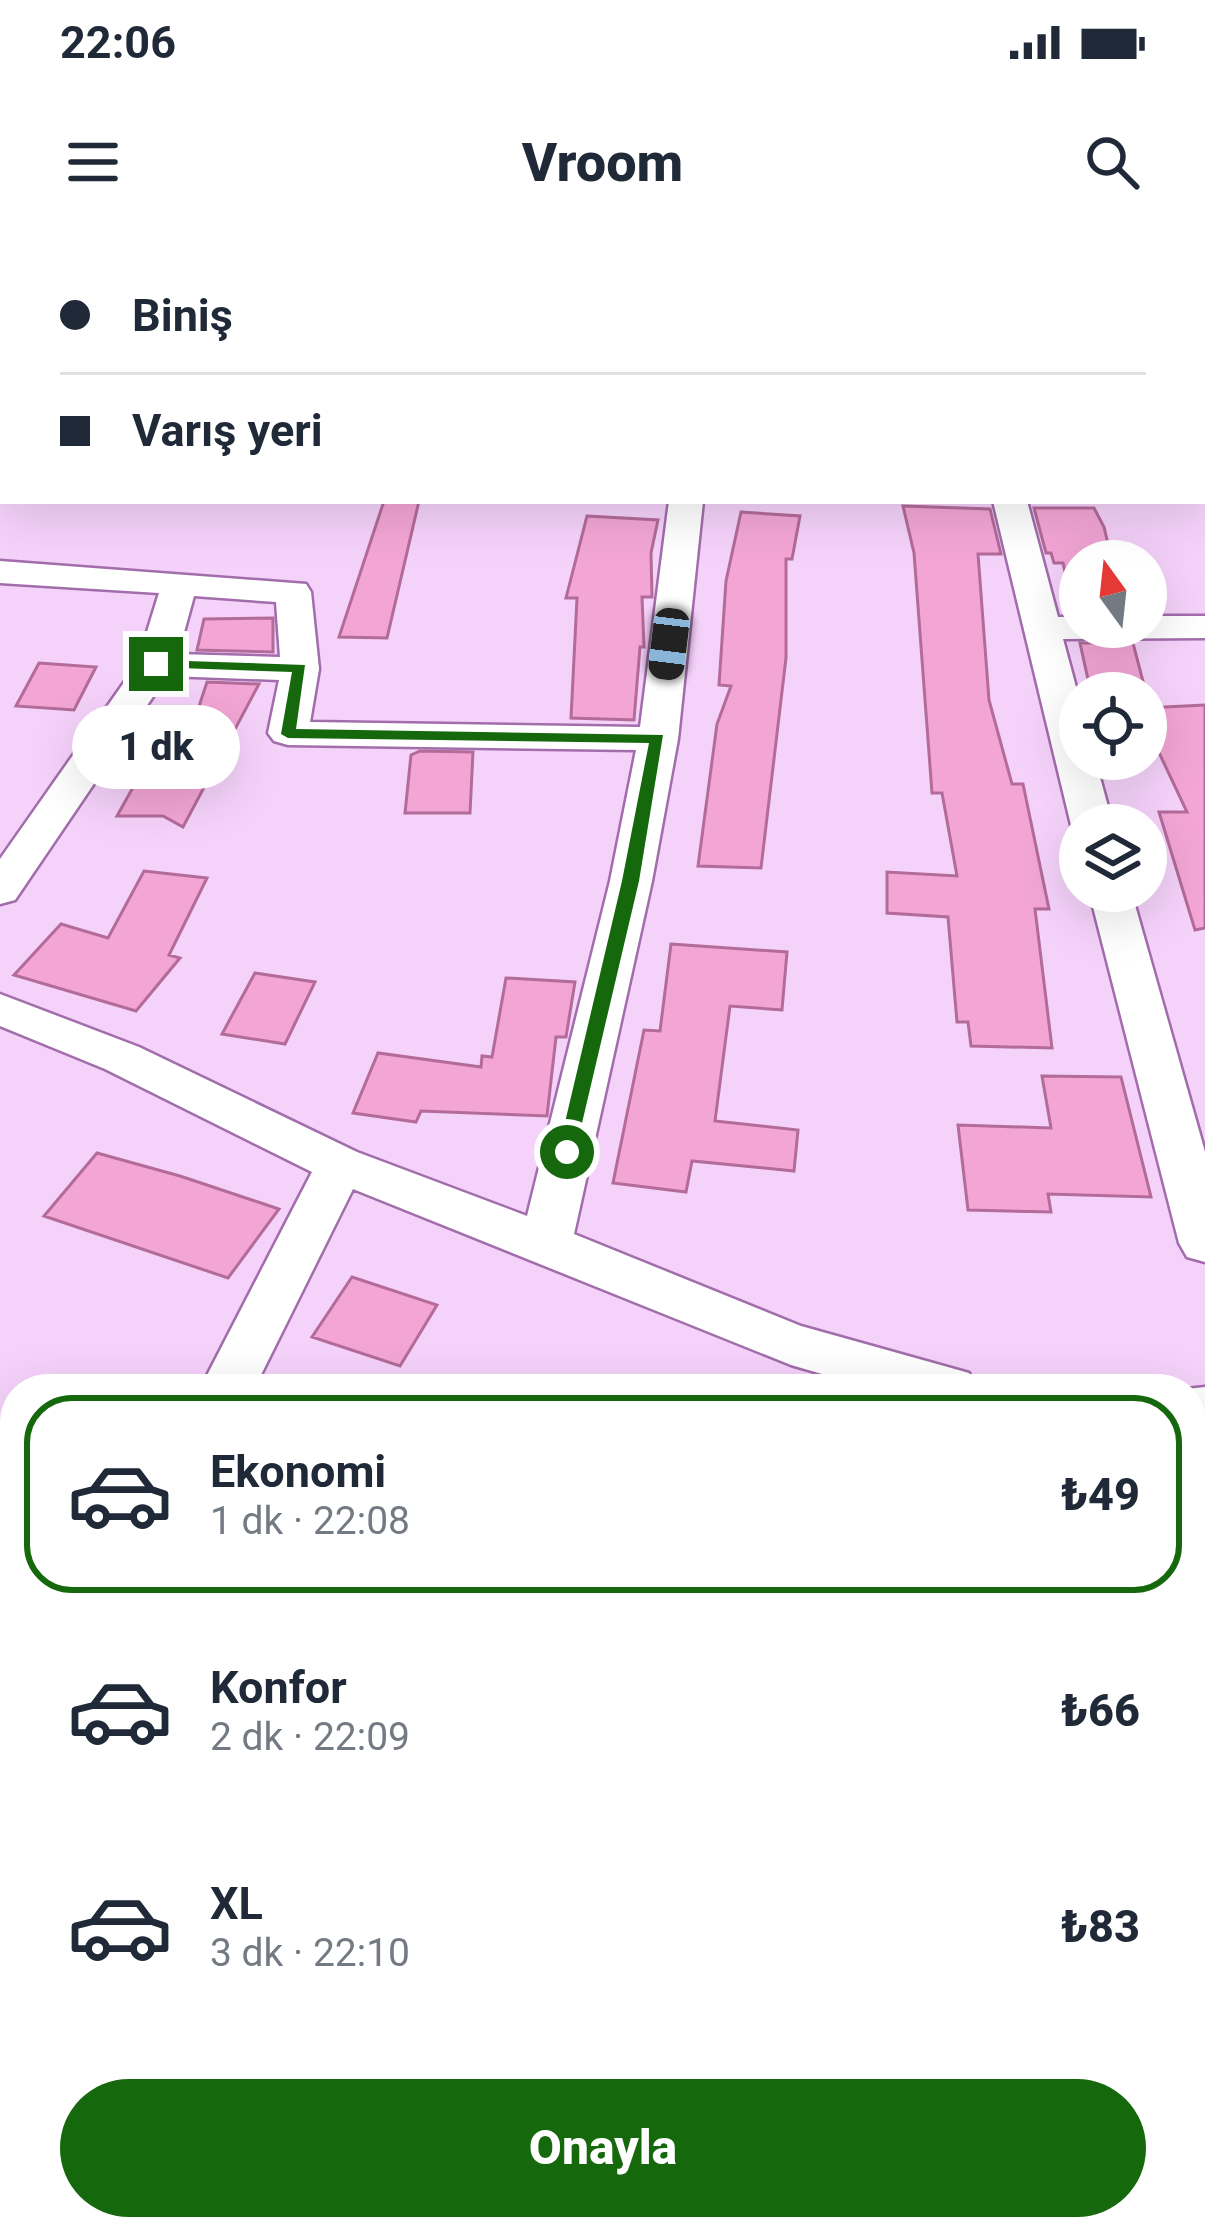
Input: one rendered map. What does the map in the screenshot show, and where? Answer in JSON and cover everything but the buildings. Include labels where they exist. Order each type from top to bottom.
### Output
[{"type":"street","points":[[546,1243],[631,881],[658,739],[686,504]]},
{"type":"street","points":[[1011,504],[1086,804]]},
{"type":"street","points":[[0,572],[293,592],[300,668],[288,734],[658,739]]},
{"type":"street","points":[[0,890],[156,664],[179,585]]},
{"type":"street","points":[[1039,628],[1205,626]]},
{"type":"street","points":[[156,664],[300,668]]},
{"type":"street","points":[[1116,912],[1205,1243]]},
{"type":"street","points":[[0,1009],[122,1058],[340,1165],[791,1343],[898,1374]]},
{"type":"street","points":[[235,1374],[340,1165]]},
{"type":"route","points":[[156,664],[300,668],[288,734],[658,739],[631,881],[567,1152]]}]
